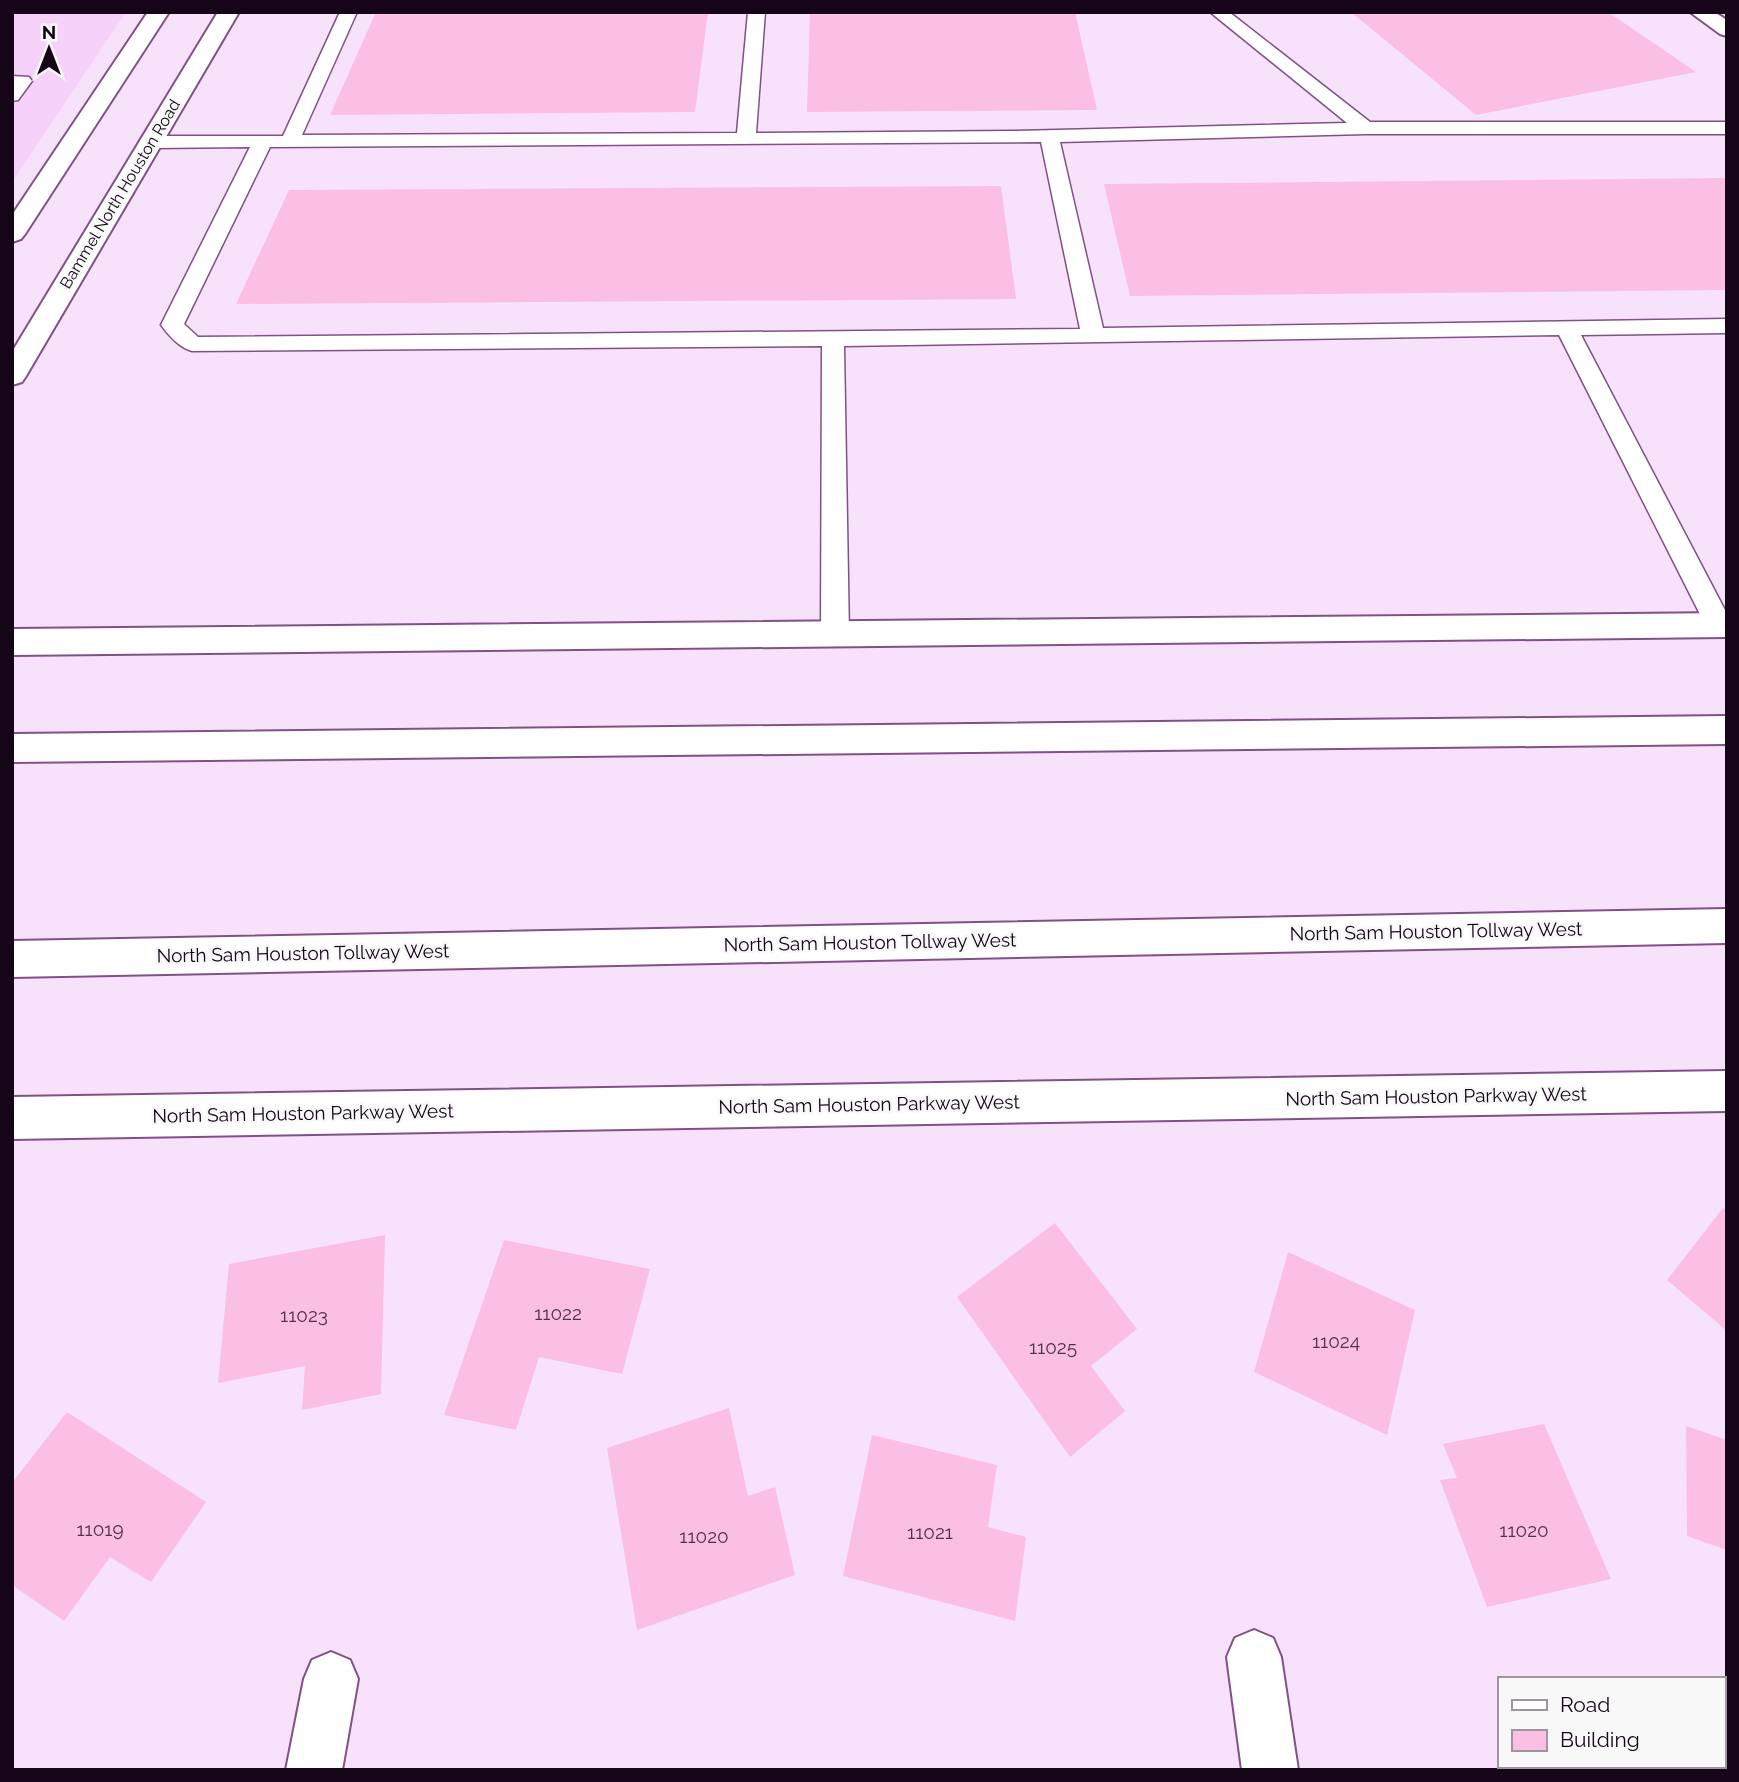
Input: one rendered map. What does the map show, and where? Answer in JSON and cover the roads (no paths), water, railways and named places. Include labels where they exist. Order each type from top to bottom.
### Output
[{"type":"main road","points":[[12,234],[159,12]]},
{"type":"main road","name":"Bammel North Houston Road","points":[[12,376],[229,12]]},
{"type":"main road","points":[[1700,12],[1727,30]]},
{"type":"main road","points":[[12,642],[1723,625]]},
{"type":"main road","points":[[12,669],[69,641]]},
{"type":"main road","points":[[12,748],[1727,730]]},
{"type":"main road","name":"North Sam Houston Tollway West","points":[[12,959],[1727,926]]},
{"type":"main road","name":"North Sam Houston Parkway West","points":[[12,1118],[1727,1091]]},
{"type":"main road","points":[[1254,1657],[1270,1770]]},
{"type":"main road","points":[[314,1770],[331,1679]]},
{"type":"lane","points":[[290,141],[349,12]]},
{"type":"lane","points":[[746,139],[757,12]]},
{"type":"lane","points":[[1218,12],[1365,128]]},
{"type":"lane","points":[[12,81],[23,81],[12,96]]},
{"type":"lane","points":[[152,142],[1049,136],[1365,128],[1727,128]]},
{"type":"lane","points":[[1049,136],[1093,335]]},
{"type":"lane","points":[[263,141],[172,325],[192,344],[833,339],[1727,326]]},
{"type":"lane","points":[[1566,328],[1723,625]]},
{"type":"lane","points":[[833,339],[835,635]]}]
